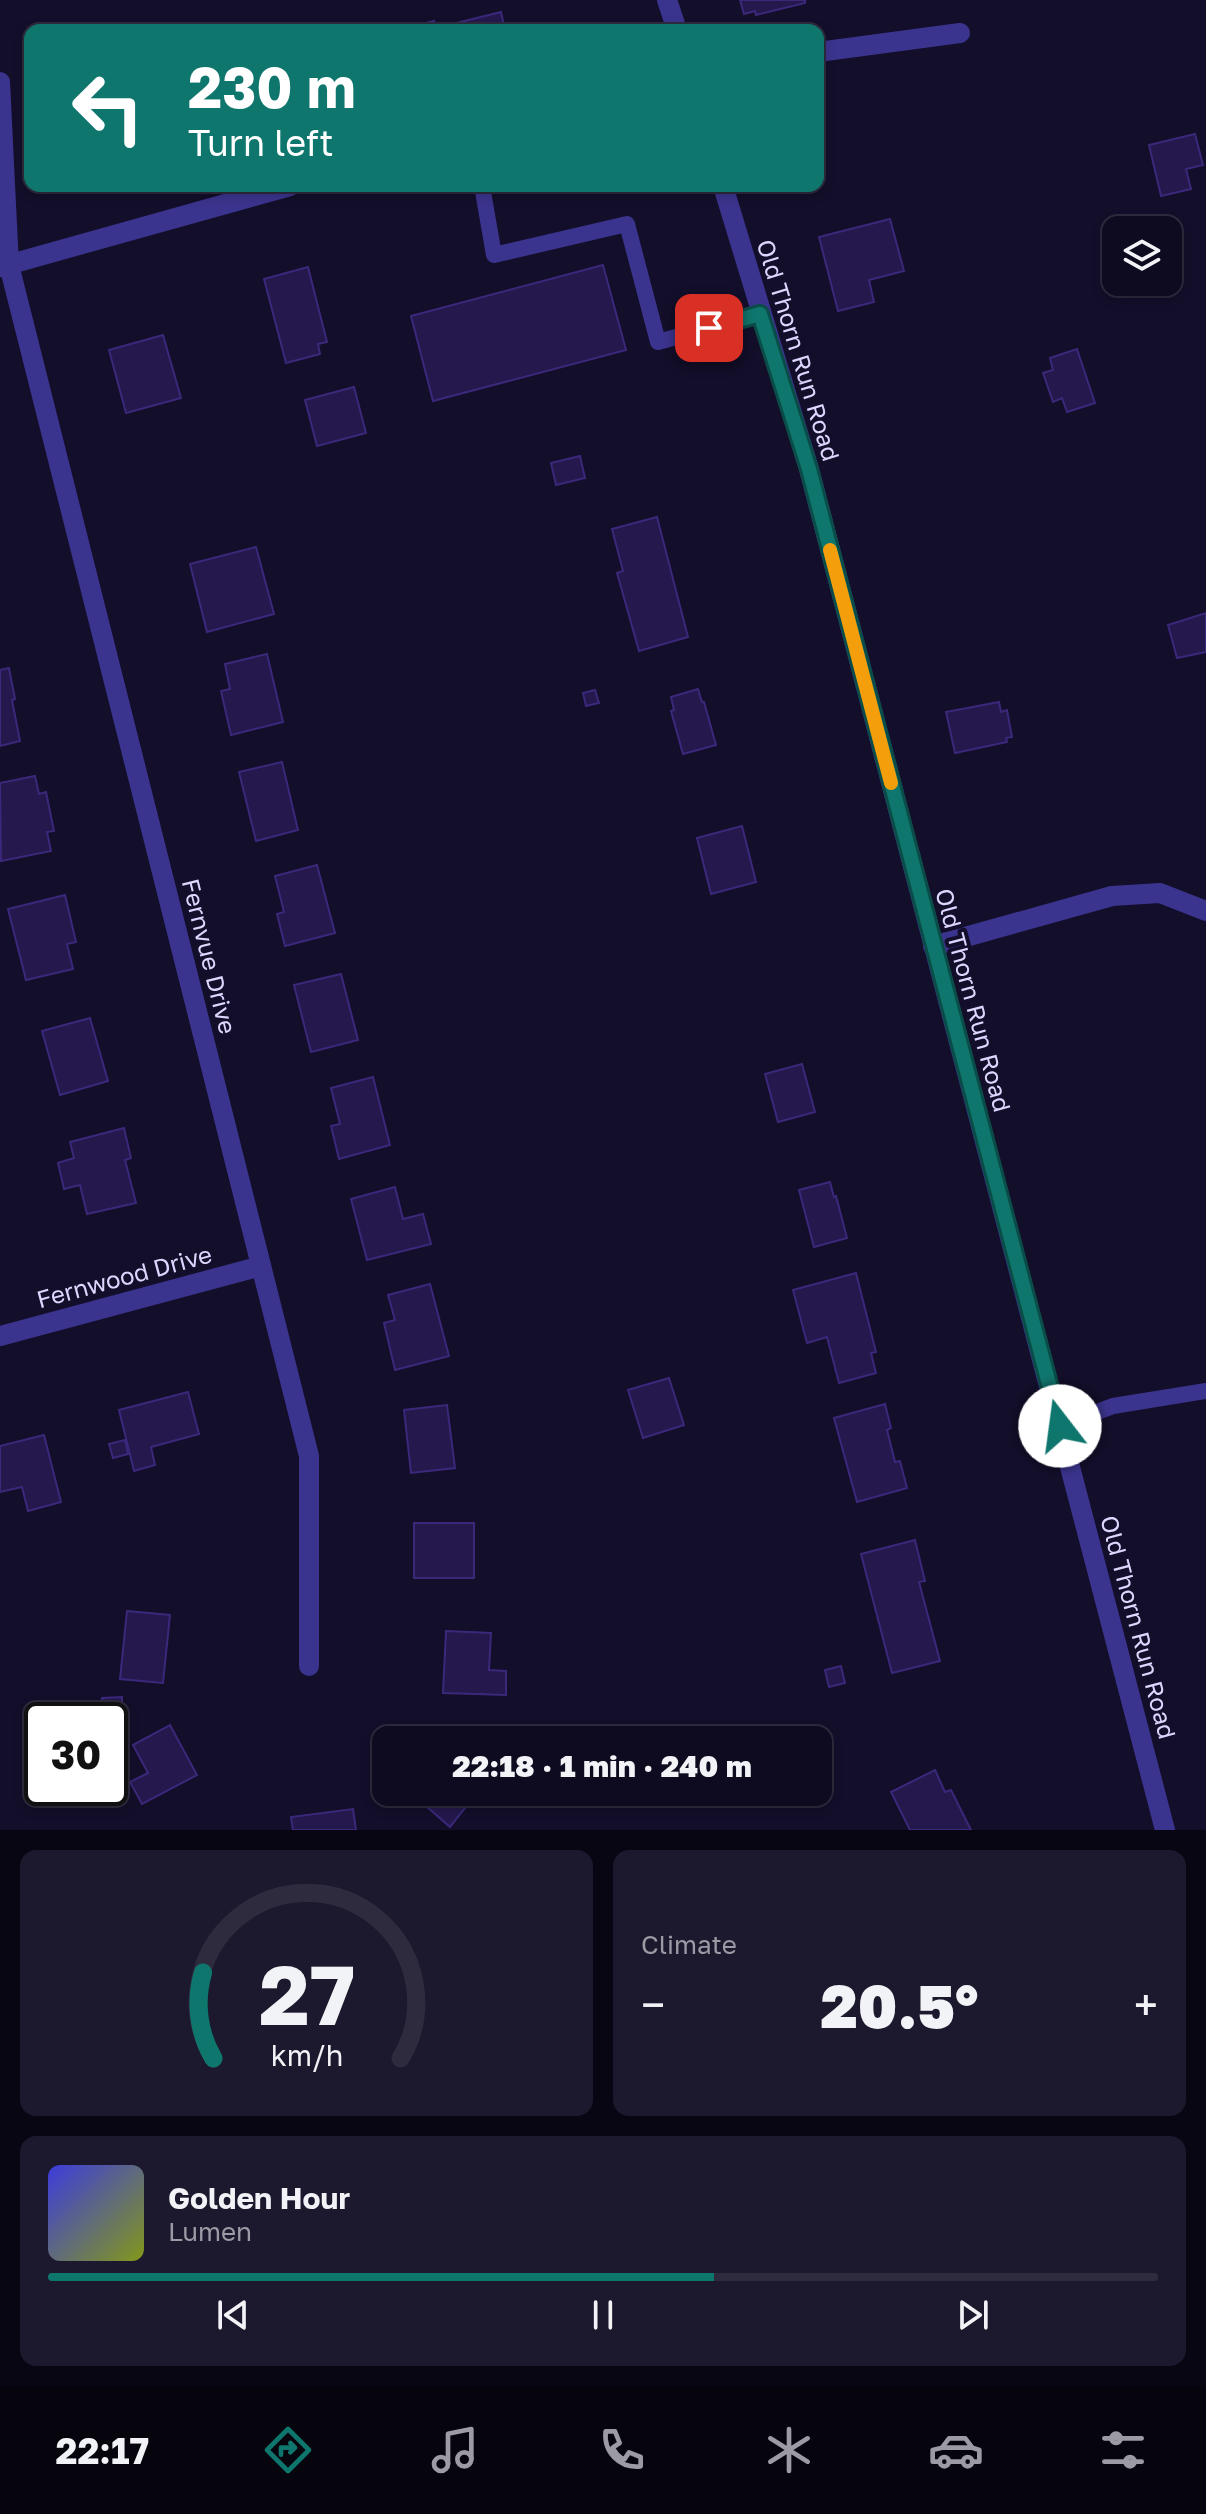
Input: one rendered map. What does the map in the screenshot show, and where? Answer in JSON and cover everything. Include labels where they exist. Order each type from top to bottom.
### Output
[{"type":"street","points":[[667,0],[675,24]]},
{"type":"street","points":[[824,51],[960,33]]},
{"type":"street","name":"Fernvue Drive","points":[[0,82],[4,266],[309,1456],[309,1666]]},
{"type":"street","points":[[4,266],[269,192]]},
{"type":"street","name":"Old Thorn Run Road","points":[[725,192],[809,469],[1165,1830]]},
{"type":"street","points":[[933,946],[1112,896],[1160,893],[1206,911]]},
{"type":"street","name":"Fernwood Drive","points":[[0,1336],[261,1266]]},
{"type":"lane","points":[[483,192],[494,255],[627,224],[658,342],[760,314]]},
{"type":"lane","points":[[1060,1426],[1113,1406],[1206,1391]]},
{"type":"building","points":[[740,0],[805,0],[805,3],[756,15],[755,11],[744,14]]},
{"type":"building","points":[[501,12],[504,24],[452,24]]},
{"type":"building","points":[[1195,134],[1203,165],[1186,169],[1191,189],[1161,196],[1149,145]]},
{"type":"building","points":[[890,219],[904,271],[869,280],[874,302],[838,311],[819,237]]},
{"type":"building","points":[[603,265],[626,350],[433,401],[411,316]]},
{"type":"building","points":[[308,267],[327,342],[318,344],[320,354],[286,363],[264,279]]},
{"type":"building","points":[[163,335],[181,398],[126,413],[109,350]]},
{"type":"building","points":[[1077,349],[1095,403],[1067,412],[1062,398],[1053,402],[1043,373],[1053,370],[1050,358]]},
{"type":"building","points":[[354,387],[366,433],[317,446],[305,400]]},
{"type":"building","points":[[580,456],[585,478],[556,485],[551,463]]},
{"type":"building","points":[[657,517],[688,637],[639,651],[617,573],[623,571],[612,529]]},
{"type":"building","points":[[256,547],[274,614],[207,632],[190,564]]},
{"type":"building","points":[[1206,613],[1206,652],[1177,658],[1168,625]]},
{"type":"building","points":[[267,654],[283,722],[231,735],[221,691],[230,689],[225,664]]},
{"type":"building","points":[[9,668],[20,741],[0,746],[0,670]]},
{"type":"building","points":[[698,689],[716,745],[683,754],[671,711],[674,710],[671,697]]},
{"type":"building","points":[[595,690],[599,703],[586,706],[583,693]]},
{"type":"building","points":[[999,702],[1001,712],[1007,710],[1012,737],[1006,738],[1007,742],[955,753],[946,712]]},
{"type":"building","points":[[282,762],[298,830],[256,841],[239,772]]},
{"type":"building","points":[[35,776],[39,794],[46,792],[54,831],[47,832],[51,851],[1,861],[0,783]]},
{"type":"building","points":[[742,826],[756,882],[711,894],[697,838]]},
{"type":"building","points":[[317,865],[335,933],[285,946],[277,914],[284,912],[275,876]]},
{"type":"building","points":[[65,895],[76,942],[67,944],[73,969],[26,980],[8,909]]},
{"type":"building","points":[[341,974],[358,1040],[311,1052],[294,985]]},
{"type":"building","points":[[90,1018],[108,1081],[60,1095],[42,1031]]},
{"type":"building","points":[[802,1064],[815,1112],[778,1122],[765,1074]]},
{"type":"building","points":[[373,1077],[390,1145],[339,1159],[331,1126],[340,1124],[331,1088]]},
{"type":"building","points":[[124,1128],[131,1158],[125,1160],[136,1203],[87,1214],[80,1185],[64,1189],[58,1163],[74,1158],[70,1142]]},
{"type":"building","points":[[830,1182],[847,1238],[814,1247],[799,1190]]},
{"type":"building","points":[[395,1187],[403,1219],[423,1214],[431,1244],[367,1260],[351,1199]]},
{"type":"building","points":[[856,1273],[876,1352],[871,1353],[876,1373],[839,1383],[827,1337],[807,1343],[793,1290]]},
{"type":"building","points":[[430,1284],[449,1356],[395,1370],[384,1323],[395,1320],[388,1295]]},
{"type":"building","points":[[669,1378],[684,1425],[643,1438],[628,1390]]},
{"type":"building","points":[[188,1392],[199,1434],[151,1447],[155,1465],[134,1471],[119,1410]]},
{"type":"building","points":[[885,1404],[891,1428],[887,1430],[895,1462],[900,1461],[907,1488],[857,1502],[834,1418]]},
{"type":"building","points":[[447,1405],[455,1468],[411,1473],[404,1410]]},
{"type":"building","points":[[44,1435],[61,1502],[28,1511],[22,1487],[0,1492],[0,1446]]},
{"type":"building","points":[[125,1440],[128,1454],[113,1458],[109,1444]]},
{"type":"building","points":[[414,1523],[474,1523],[474,1578],[414,1578]]},
{"type":"building","points":[[915,1540],[925,1581],[919,1582],[940,1661],[892,1673],[861,1554]]},
{"type":"building","points":[[127,1611],[170,1615],[163,1683],[120,1679]]},
{"type":"building","points":[[446,1631],[491,1633],[489,1670],[506,1671],[506,1695],[443,1693]]},
{"type":"building","points":[[841,1666],[845,1683],[829,1687],[825,1670]]},
{"type":"building","points":[[122,1697],[122,1702],[102,1702],[102,1698]]},
{"type":"building","points":[[170,1725],[197,1775],[142,1804],[130,1782],[148,1773],[133,1745]]},
{"type":"building","points":[[935,1770],[945,1792],[951,1790],[971,1830],[910,1830],[891,1792]]},
{"type":"building","points":[[426,1806],[466,1806],[450,1827]]},
{"type":"building","points":[[353,1809],[356,1830],[293,1830],[291,1817]]},
{"type":"slow traffic","points":[[830,550],[891,783]]},
{"type":"route","points":[[709,328],[760,314],[809,469],[1060,1426]]}]
